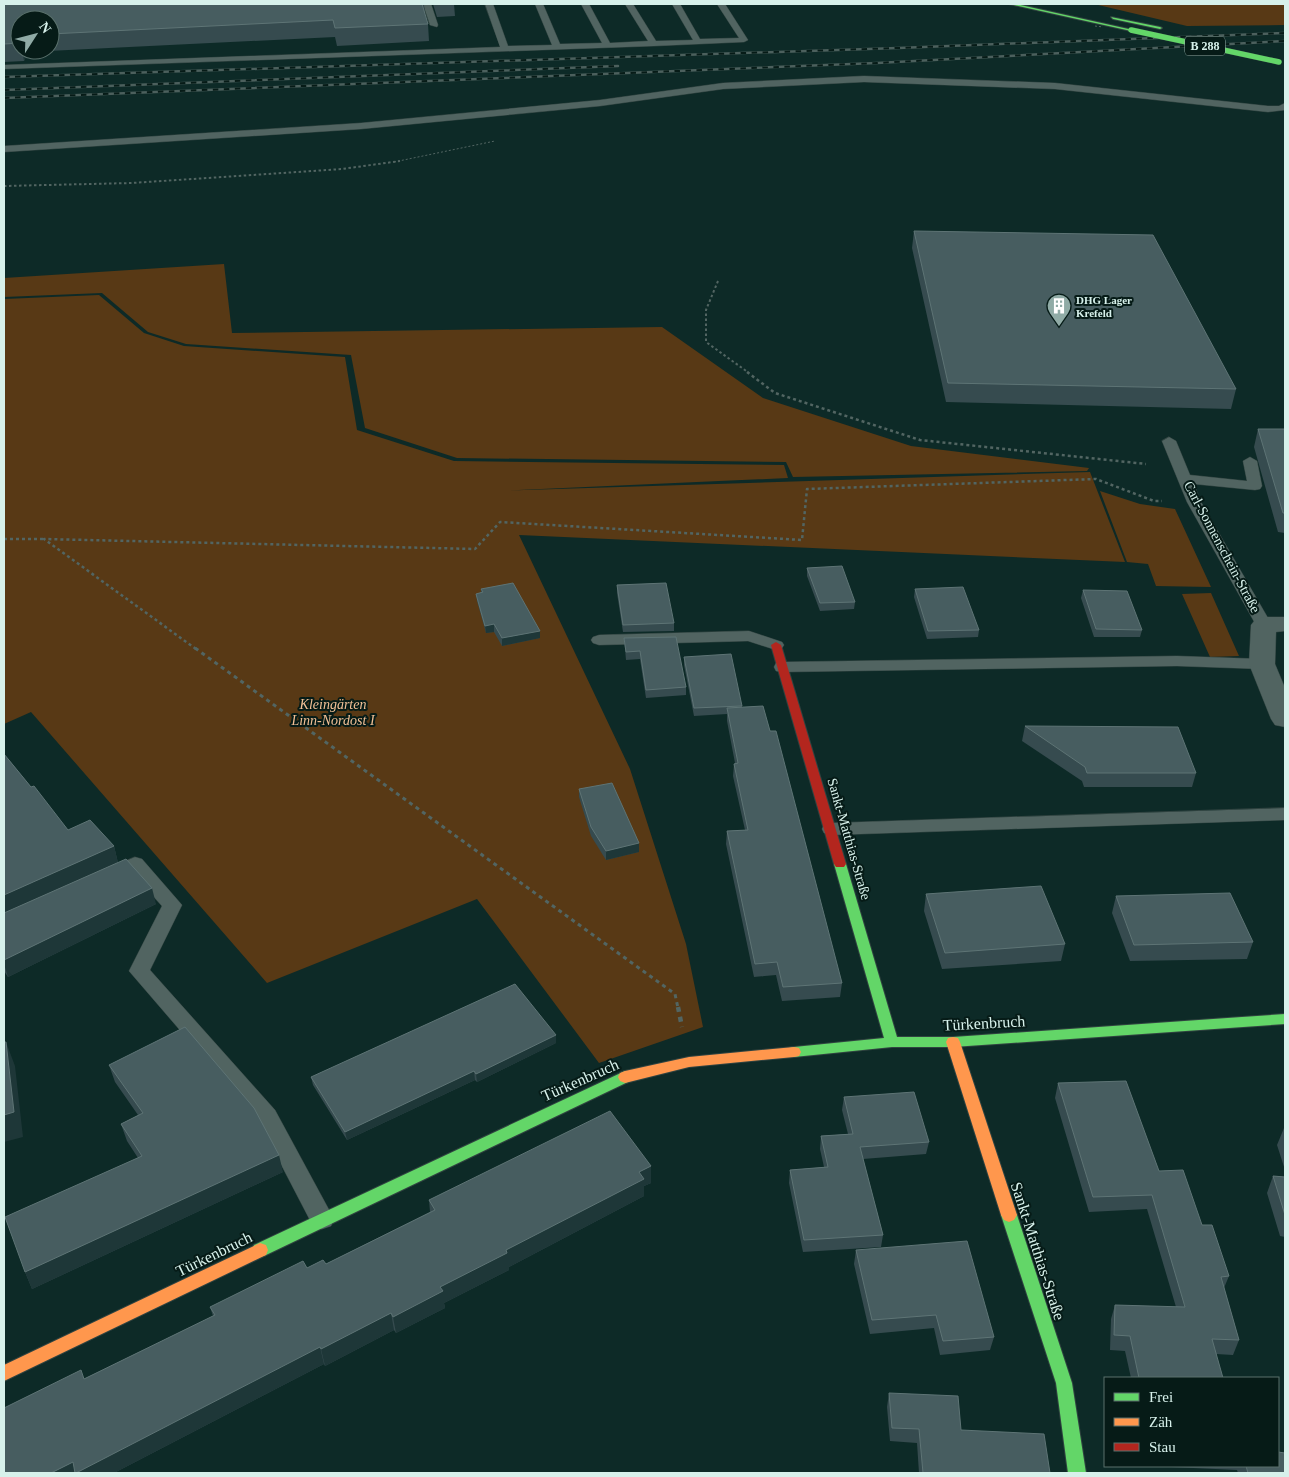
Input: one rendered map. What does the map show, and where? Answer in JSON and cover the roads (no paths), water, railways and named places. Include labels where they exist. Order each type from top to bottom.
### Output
[{"type":"street","name":"B 288","points":[[1011,4],[1283,60]]},
{"type":"street","name":"B 288","points":[[1048,4],[1160,28],[1283,60]]},
{"type":"street","name":"Carl-Sonnenschein-Straße","points":[[1274,625],[1262,664],[1285,720]]},
{"type":"street","name":"Sankt-Matthias-Straße","points":[[776,645],[892,1042]]},
{"type":"street","name":"Türkenbruch","points":[[4,1373],[621,1078],[689,1062],[892,1042],[953,1042],[1285,1019]]},
{"type":"street","name":"Sankt-Matthias-Straße","points":[[953,1042],[1064,1383],[1077,1473]]},
{"type":"lane","points":[[427,4],[434,25]]},
{"type":"lane","points":[[489,4],[505,48]]},
{"type":"lane","points":[[540,4],[557,47]]},
{"type":"lane","points":[[585,4],[607,45]]},
{"type":"lane","points":[[629,4],[654,44]]},
{"type":"lane","points":[[676,4],[698,42]]},
{"type":"lane","points":[[4,67],[744,40],[721,5],[712,4]]},
{"type":"lane","points":[[4,149],[370,126],[600,103],[723,86],[864,79],[1055,86],[1268,109],[1281,109],[1285,106]]},
{"type":"lane","name":"Carl-Sonnenschein-Straße","points":[[1169,441],[1194,502],[1274,625]]},
{"type":"lane","points":[[1182,473],[1256,486],[1250,461]]},
{"type":"lane","points":[[599,640],[749,636],[776,645]]},
{"type":"lane","points":[[782,667],[1177,662],[1262,664]]},
{"type":"lane","points":[[831,829],[1285,814]]},
{"type":"lane","points":[[92,884],[135,864],[172,905],[139,970],[267,1116],[322,1220]]},
{"type":"railway","points":[[4,77],[898,48],[1285,33]]},
{"type":"railway","points":[[4,98],[877,63],[1285,41]]},
{"type":"railway","points":[[4,90],[618,66]]},
{"type":"place","name":"DHG Lager Krefeld","points":[[1059,327]]},
{"type":"park label","name":"Kleingärten Linn-Nordost I","points":[[333,712]]}]
